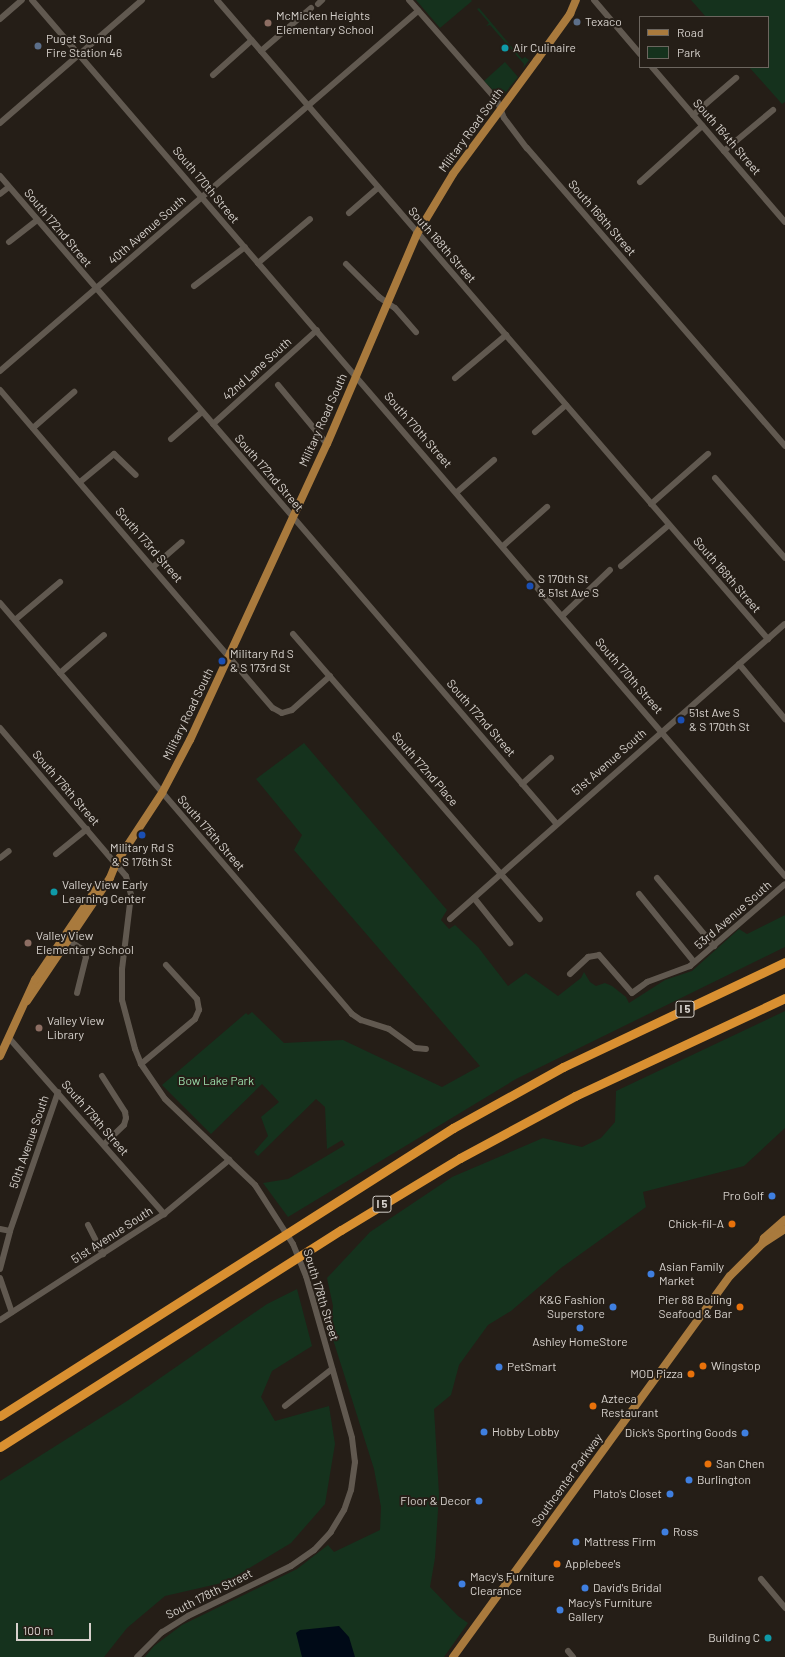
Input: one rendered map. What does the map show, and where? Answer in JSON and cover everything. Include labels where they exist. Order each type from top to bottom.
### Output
[{"type":"highway","name":"I 5","points":[[0,1416],[148,1319],[452,1128],[563,1067],[785,962]]},
{"type":"highway","name":"I 5","points":[[0,1448],[341,1230],[460,1158],[575,1096],[785,998]]},
{"type":"main road","name":"Military Road South","points":[[0,1056],[27,1001],[35,980],[67,939],[162,793],[190,740],[327,444],[417,234],[453,174],[570,14],[576,0]]},
{"type":"main road","name":"Southcenter Parkway","points":[[762,1244],[764,1238],[785,1220]]},
{"type":"main road","name":"Southcenter Parkway","points":[[453,1657],[726,1281],[762,1244],[785,1229]]},
{"type":"street","points":[[0,19],[22,0]]},
{"type":"street","name":"South 170th Street","points":[[32,0],[563,615],[785,876]]},
{"type":"street","points":[[0,123],[142,0]]},
{"type":"street","name":"South 168th Street","points":[[217,0],[417,234],[768,639]]},
{"type":"street","name":"South 166th Street","points":[[409,0],[497,100],[504,118],[527,148],[785,446]]},
{"type":"street","points":[[570,14],[581,0]]},
{"type":"street","points":[[594,0],[639,53]]},
{"type":"street","points":[[262,51],[311,8]]},
{"type":"street","name":"40th Avenue South","points":[[0,371],[307,105],[418,11]]},
{"type":"street","points":[[213,75],[252,40]]},
{"type":"street","name":"South 164th Street","points":[[653,68],[785,222]]},
{"type":"street","points":[[693,115],[736,78]]},
{"type":"street","points":[[724,151],[773,110]]},
{"type":"street","points":[[640,182],[702,126]]},
{"type":"street","name":"South 172nd Street","points":[[0,176],[95,289],[556,823]]},
{"type":"street","points":[[0,194],[9,187]]},
{"type":"street","points":[[349,213],[378,188]]},
{"type":"street","points":[[258,263],[310,219]]},
{"type":"street","points":[[9,242],[36,220]]},
{"type":"street","points":[[194,286],[245,247]]},
{"type":"street","points":[[346,264],[366,286],[388,302],[416,332]]},
{"type":"street","name":"42nd Lane South","points":[[212,424],[317,330]]},
{"type":"street","points":[[455,378],[506,335]]},
{"type":"street","points":[[278,386],[327,444]]},
{"type":"street","name":"South 173rd Street","points":[[0,390],[230,655],[273,708],[282,713],[292,710],[330,676]]},
{"type":"street","points":[[33,428],[74,392]]},
{"type":"street","points":[[535,432],[566,405]]},
{"type":"street","points":[[171,439],[202,412]]},
{"type":"street","points":[[80,482],[114,454],[136,475]]},
{"type":"street","points":[[651,504],[708,454]]},
{"type":"street","points":[[457,492],[494,460]]},
{"type":"street","points":[[715,478],[785,558]]},
{"type":"street","points":[[503,546],[547,507]]},
{"type":"street","points":[[622,566],[669,525]]},
{"type":"street","points":[[153,567],[182,542]]},
{"type":"street","points":[[563,615],[610,570]]},
{"type":"street","points":[[15,620],[60,582]]},
{"type":"street","name":"South 175th Street","points":[[0,603],[352,1014],[361,1020],[389,1029],[415,1048],[426,1049]]},
{"type":"street","name":"51st Avenue South","points":[[450,919],[556,823],[785,624]]},
{"type":"street","name":"South 172nd Place","points":[[293,634],[540,919]]},
{"type":"street","points":[[60,673],[104,635]]},
{"type":"street","points":[[739,664],[785,719]]},
{"type":"street","name":"South 176th Street","points":[[0,728],[116,863]]},
{"type":"street","points":[[522,784],[551,758]]},
{"type":"street","points":[[56,854],[86,829]]},
{"type":"street","points":[[0,858],[9,851]]},
{"type":"street","name":"South 178th Street","points":[[116,863],[126,876],[131,895],[122,968],[122,1000],[128,1029],[141,1064],[174,1109],[255,1185],[274,1211],[293,1244],[306,1276],[352,1438],[355,1462],[349,1496],[331,1532],[314,1550],[291,1566],[188,1616],[162,1632],[137,1657]]},
{"type":"street","points":[[658,878],[714,946]]},
{"type":"street","name":"53rd Avenue South","points":[[570,974],[588,958],[599,955],[632,993],[647,982],[694,962],[785,884]]},
{"type":"street","name":"53rd Avenue South","points":[[639,894],[694,962]]},
{"type":"street","points":[[474,898],[510,943]]},
{"type":"street","points":[[67,939],[82,948],[86,957],[78,993]]},
{"type":"street","points":[[141,1064],[194,1019],[199,1010],[197,1000],[166,965]]},
{"type":"street","name":"South 179th Street","points":[[9,1038],[104,1144],[164,1214]]},
{"type":"street","points":[[102,1076],[125,1112],[126,1118],[124,1125],[104,1144]]},
{"type":"street","name":"50th Avenue South","points":[[0,1269],[10,1231],[58,1092]]},
{"type":"street","name":"51st Avenue South","points":[[0,1320],[164,1214],[229,1160]]},
{"type":"street","points":[[88,1225],[103,1254]]},
{"type":"street","points":[[0,1228],[10,1231]]},
{"type":"street","points":[[0,1278],[12,1312]]},
{"type":"street","points":[[285,1406],[332,1369]]},
{"type":"street","points":[[761,1579],[785,1608]]},
{"type":"street","points":[[568,1651],[573,1657]]},
{"type":"green space","points":[[416,0],[471,0],[472,1],[440,28]]},
{"type":"green space","points":[[691,0],[785,0],[785,102],[782,104],[750,68],[769,68],[769,16],[705,16]]},
{"type":"green space","points":[[479,8],[522,59],[525,57],[529,60],[523,68],[524,64],[490,25],[486,26],[489,23],[477,9]]},
{"type":"green space","points":[[505,62],[518,77],[501,98],[484,81]]},
{"type":"green space","name":"Bow Lake Park","points":[[304,743],[447,910],[441,920],[449,929],[455,925],[478,947],[508,986],[526,973],[558,996],[581,978],[584,972],[590,982],[596,986],[605,983],[612,986],[626,997],[629,1003],[665,980],[692,971],[739,929],[747,934],[785,915],[785,947],[516,1079],[288,1217],[263,1183],[288,1179],[345,1145],[342,1140],[327,1149],[325,1107],[316,1099],[258,1156],[254,1152],[268,1136],[261,1117],[279,1102],[262,1084],[211,1134],[162,1085],[246,1013],[248,1015],[252,1012],[284,1043],[343,1040],[442,1087],[480,1066],[294,850],[302,835],[256,779]]},
{"type":"green space","points":[[785,1011],[785,1128],[744,1166],[643,1192],[646,1207],[561,1268],[511,1311],[488,1325],[459,1365],[451,1395],[434,1409],[439,1494],[435,1558],[430,1587],[458,1616],[468,1623],[444,1657],[145,1657],[154,1646],[182,1625],[297,1569],[328,1545],[334,1552],[380,1530],[381,1507],[374,1469],[330,1330],[333,1306],[327,1278],[370,1232],[452,1177],[543,1138],[582,1147],[601,1138],[615,1122],[616,1091]]},
{"type":"green space","points":[[297,1289],[312,1346],[272,1371],[261,1397],[275,1421],[329,1406],[335,1444],[325,1504],[291,1543],[226,1582],[165,1596],[127,1628],[104,1657],[0,1657],[0,1481],[127,1401],[267,1304]]},
{"type":"shaded area","points":[[339,1626],[349,1637],[355,1657],[302,1657],[296,1633],[300,1630]]},
{"type":"place","name":"Texaco","points":[[577,22]]},
{"type":"place","name":"McMicken Heights Elementary School","points":[[268,23]]},
{"type":"place","name":"Puget Sound Fire Station 46","points":[[38,46]]},
{"type":"place","name":"Air Culinaire","points":[[505,48]]},
{"type":"place","name":"S 170th St & 51st Ave S","points":[[530,586]]},
{"type":"place","name":"Military Rd S & S 173rd St","points":[[222,661]]},
{"type":"place","name":"51st Ave S & S 170th St","points":[[681,720]]},
{"type":"place","name":"Military Rd S & S 176th St","points":[[142,835]]},
{"type":"place","name":"Valley View Early Learning Center","points":[[54,892]]},
{"type":"place","name":"Valley View Elementary School","points":[[28,943]]},
{"type":"place","name":"Valley View Library","points":[[39,1028]]},
{"type":"place","name":"Pro Golf","points":[[772,1196]]},
{"type":"place","name":"Chick-fil-A","points":[[732,1224]]},
{"type":"place","name":"Asian Family Market","points":[[651,1274]]},
{"type":"place","name":"K&G Fashion Superstore","points":[[613,1307]]},
{"type":"place","name":"Pier 88 Boiling Seafood & Bar","points":[[740,1307]]},
{"type":"place","name":"Ashley HomeStore","points":[[580,1328]]},
{"type":"place","name":"Wingstop","points":[[703,1366]]},
{"type":"place","name":"PetSmart","points":[[499,1367]]},
{"type":"place","name":"MOD Pizza","points":[[691,1374]]},
{"type":"place","name":"Azteca Restaurant","points":[[593,1406]]},
{"type":"place","name":"Hobby Lobby","points":[[484,1432]]},
{"type":"place","name":"Dick's Sporting Goods","points":[[745,1433]]},
{"type":"place","name":"San Chen","points":[[708,1464]]},
{"type":"place","name":"Burlington","points":[[689,1480]]},
{"type":"place","name":"Plato's Closet","points":[[670,1494]]},
{"type":"place","name":"Floor & Decor","points":[[479,1501]]},
{"type":"place","name":"Ross","points":[[665,1532]]},
{"type":"place","name":"Mattress Firm","points":[[576,1542]]},
{"type":"place","name":"Applebee's","points":[[557,1564]]},
{"type":"place","name":"Macy's Furniture Clearance","points":[[462,1584]]},
{"type":"place","name":"David's Bridal","points":[[585,1588]]},
{"type":"place","name":"Macy's Furniture Gallery","points":[[560,1610]]},
{"type":"place","name":"Building C","points":[[768,1638]]}]
